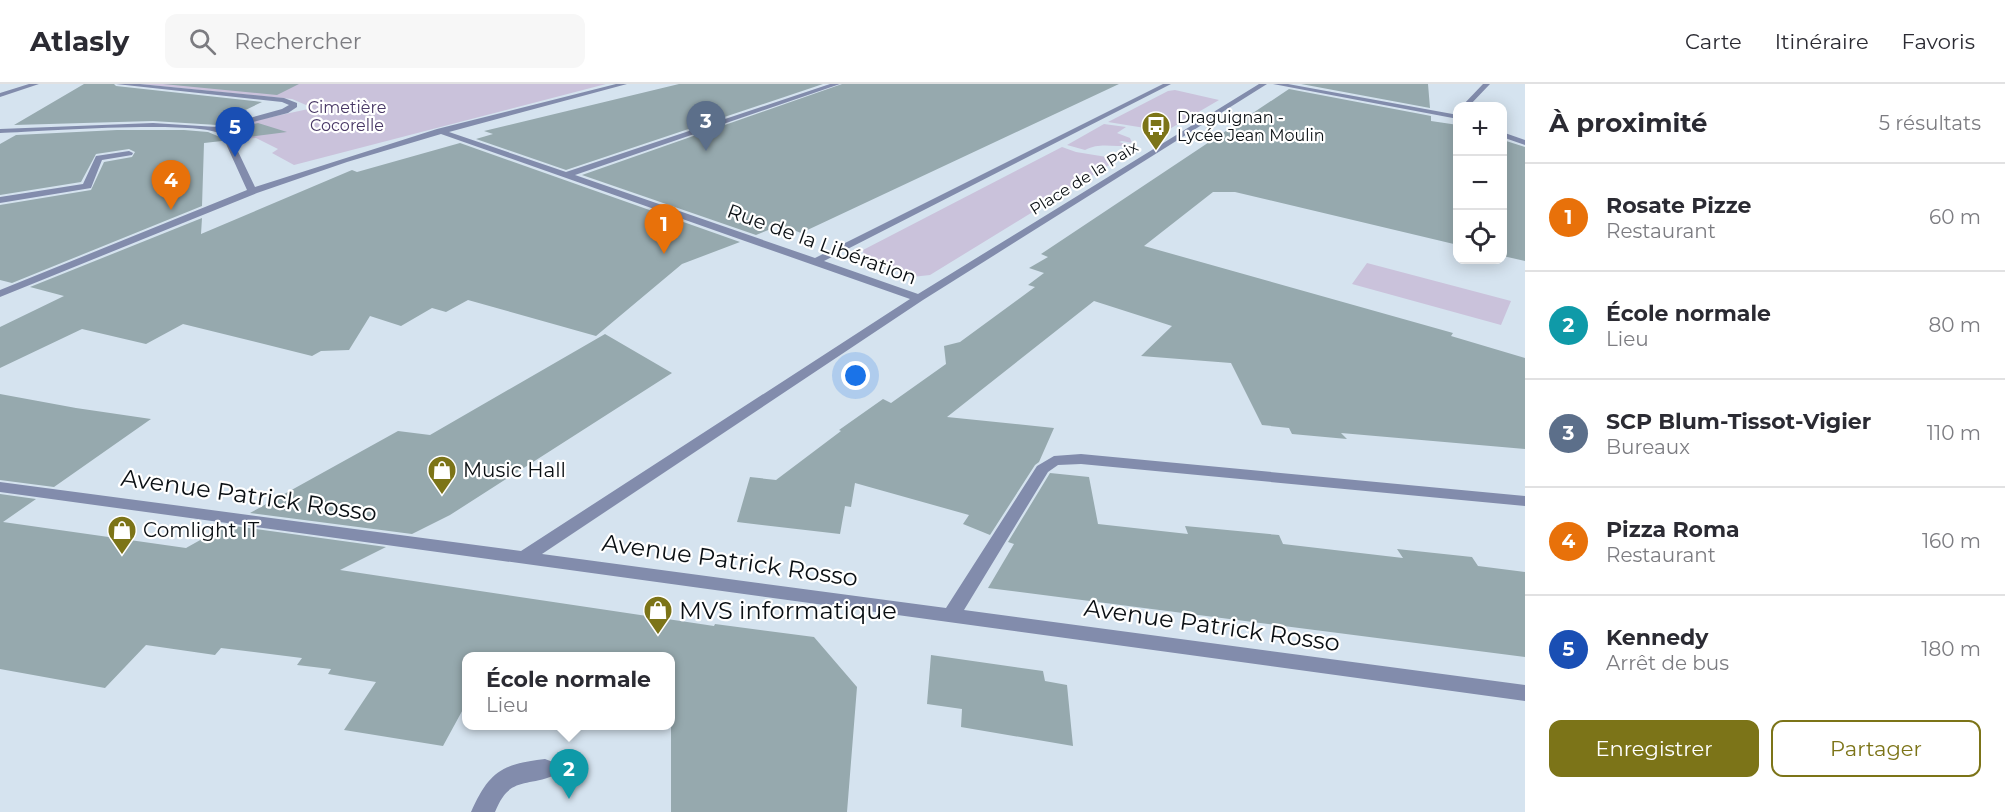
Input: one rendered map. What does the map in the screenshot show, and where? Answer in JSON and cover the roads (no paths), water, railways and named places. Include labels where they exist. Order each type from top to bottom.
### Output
[{"type":"street","points":[[0,95],[36,84]]},
{"type":"street","points":[[0,131],[207,125],[223,131],[285,111],[294,105],[284,100],[119,84]]},
{"type":"street","points":[[0,294],[253,192],[346,159],[440,131],[624,84]]},
{"type":"street","points":[[566,175],[837,84]]},
{"type":"street","points":[[815,262],[1168,84]]},
{"type":"street","name":"Place de la Paix","points":[[919,298],[1264,84]]},
{"type":"street","points":[[1276,84],[1453,115]]},
{"type":"street","points":[[1469,102],[1487,84]]},
{"type":"street","points":[[1449,114],[1453,113]]},
{"type":"street","points":[[223,131],[253,192]]},
{"type":"street","name":"Rue de la Libération","points":[[440,131],[919,298]]},
{"type":"street","points":[[1507,136],[1525,143]]},
{"type":"street","points":[[0,200],[88,186],[88,180],[99,158],[129,153]]},
{"type":"street","name":"Rue de la Libération","points":[[522,559],[919,298]]},
{"type":"street","points":[[951,615],[1042,469],[1054,461],[1081,459],[1525,501]]},
{"type":"street","name":"Avenue Patrick Rosso","points":[[0,487],[1525,693]]},
{"type":"street","points":[[483,812],[495,788],[506,775],[545,770]]},
{"type":"place","name":"SCP Blum-Tissot-Vigier","points":[[706,151]]},
{"type":"place","name":"Draguignan - Lycée Jean Moulin","points":[[1156,152]]},
{"type":"place","name":"Kennedy","points":[[235,157]]},
{"type":"place","name":"Pizza Roma","points":[[171,210]]},
{"type":"place","name":"Rosate Pizze","points":[[664,254]]},
{"type":"place","name":"Music Hall","points":[[442,496]]},
{"type":"place","name":"Comlight IT","points":[[122,556]]},
{"type":"place","name":"MVS informatique","points":[[658,636]]},
{"type":"place","name":"École normale","points":[[569,799]]},
{"type":"park label","name":"Cimetière Cocorelle","points":[[347,116]]}]
